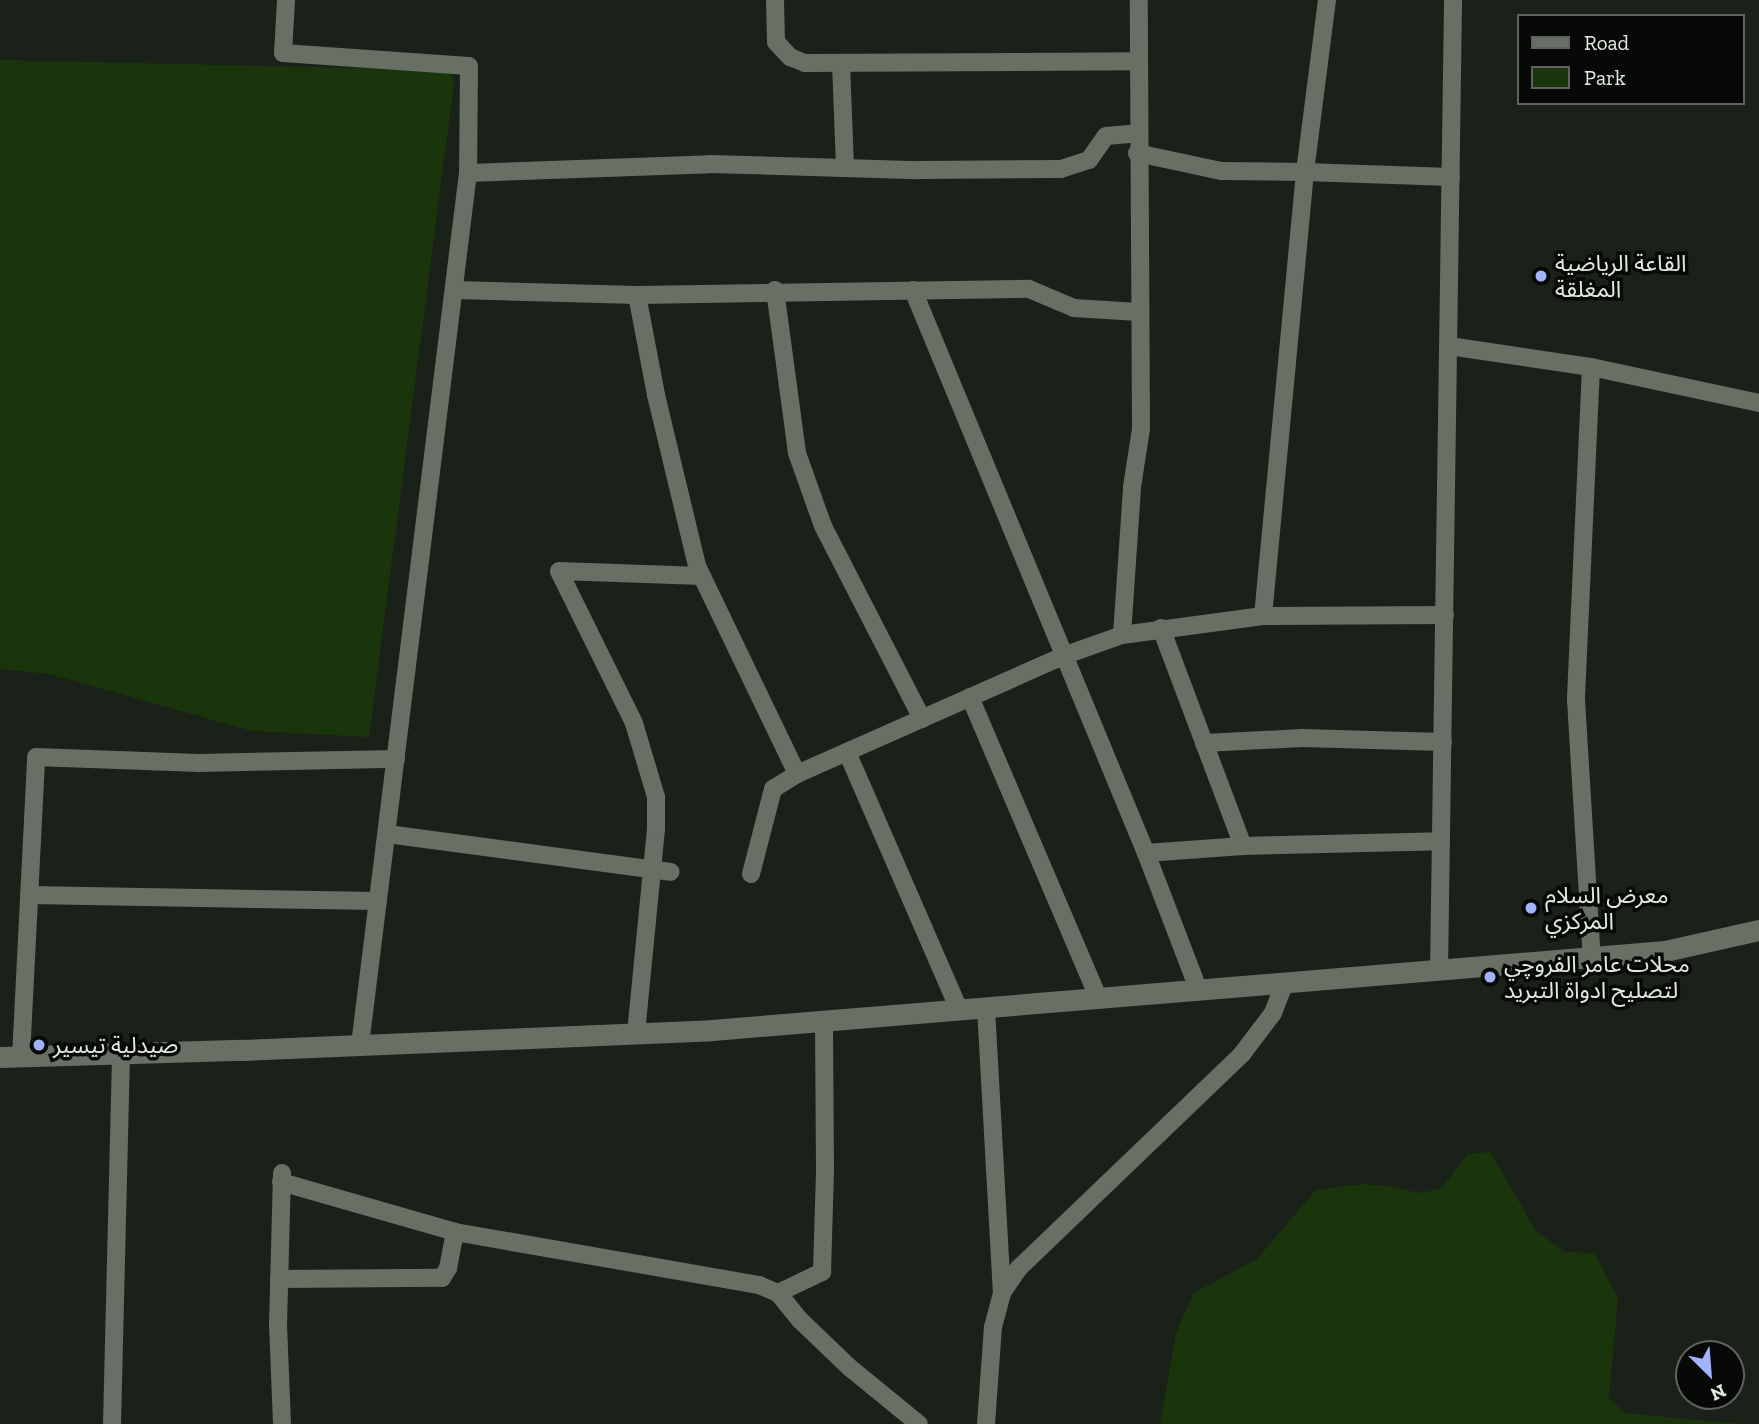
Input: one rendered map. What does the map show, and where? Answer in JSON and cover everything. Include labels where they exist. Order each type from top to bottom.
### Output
[{"type":"street","points":[[286,0],[283,54],[469,66],[468,173],[360,1045]]},
{"type":"street","points":[[775,0],[776,42],[783,51],[804,63],[1138,61]]},
{"type":"street","points":[[1122,635],[1132,486],[1141,429],[1137,153],[1139,0]]},
{"type":"street","points":[[1264,616],[1305,172],[1327,0]]},
{"type":"street","points":[[1439,971],[1453,0]]},
{"type":"street","points":[[841,63],[845,168]]},
{"type":"street","points":[[468,173],[710,164],[1061,169],[1089,160],[1107,136],[1138,133]]},
{"type":"street","points":[[1137,153],[1221,171],[1451,177]]},
{"type":"street","points":[[454,290],[637,295],[775,290],[1029,289],[1074,308],[1138,312]]},
{"type":"street","points":[[775,290],[797,453],[823,526],[922,719]]},
{"type":"street","points":[[913,290],[1146,853],[1199,991]]},
{"type":"street","points":[[637,295],[656,395],[702,576],[797,774]]},
{"type":"street","points":[[1449,346],[1591,367],[1759,403]]},
{"type":"street","points":[[1591,367],[1576,700],[1592,958]]},
{"type":"street","points":[[636,1033],[656,828],[656,797],[634,723],[559,571],[702,576]]},
{"type":"street","points":[[751,874],[773,789],[797,774],[1063,656],[1122,635],[1264,616],[1445,615]]},
{"type":"street","points":[[1161,628],[1243,846]]},
{"type":"street","points":[[970,697],[1099,999]]},
{"type":"street","points":[[1205,743],[1303,738],[1443,742]]},
{"type":"street","points":[[846,752],[959,1010]]},
{"type":"street","points":[[396,759],[199,762],[36,757],[29,895],[11,1057],[636,1033],[824,1021],[1665,951],[1759,930]]},
{"type":"street","points":[[387,834],[670,872]]},
{"type":"street","points":[[1146,853],[1243,846],[1441,841]]},
{"type":"street","points":[[29,895],[378,901]]},
{"type":"street","points":[[1002,1293],[1019,1268],[1241,1054],[1273,1013],[1284,984]]},
{"type":"street","points":[[986,1008],[1002,1293],[993,1327],[986,1424]]},
{"type":"street","points":[[778,1293],[822,1272],[825,1169],[824,1021]]},
{"type":"street","points":[[112,1424],[121,1054]]},
{"type":"street","points":[[282,1424],[279,1279],[281,1177],[455,1232],[759,1285],[778,1293],[800,1320],[849,1367],[919,1424]]},
{"type":"street","points":[[279,1279],[442,1278],[448,1268],[455,1232]]},
{"type":"green space","points":[[0,60],[451,70],[454,83],[369,737],[252,731],[50,674],[0,669]]},
{"type":"green space","points":[[1490,1152],[1536,1231],[1565,1252],[1594,1253],[1618,1298],[1609,1397],[1624,1413],[1741,1424],[1160,1424],[1176,1333],[1194,1293],[1257,1259],[1316,1190],[1362,1184],[1390,1186],[1419,1193],[1441,1189],[1468,1154]]},
{"type":"place","name":"القاعة الرياضية المغلقة","points":[[1541,276]]},
{"type":"place","name":"معرض السلام المركزي","points":[[1531,908]]},
{"type":"place","name":"محلات عامر الفروچي لتصليح ادواة التبريد","points":[[1490,977]]},
{"type":"place","name":"صيدلية تيسير","points":[[39,1045]]}]
